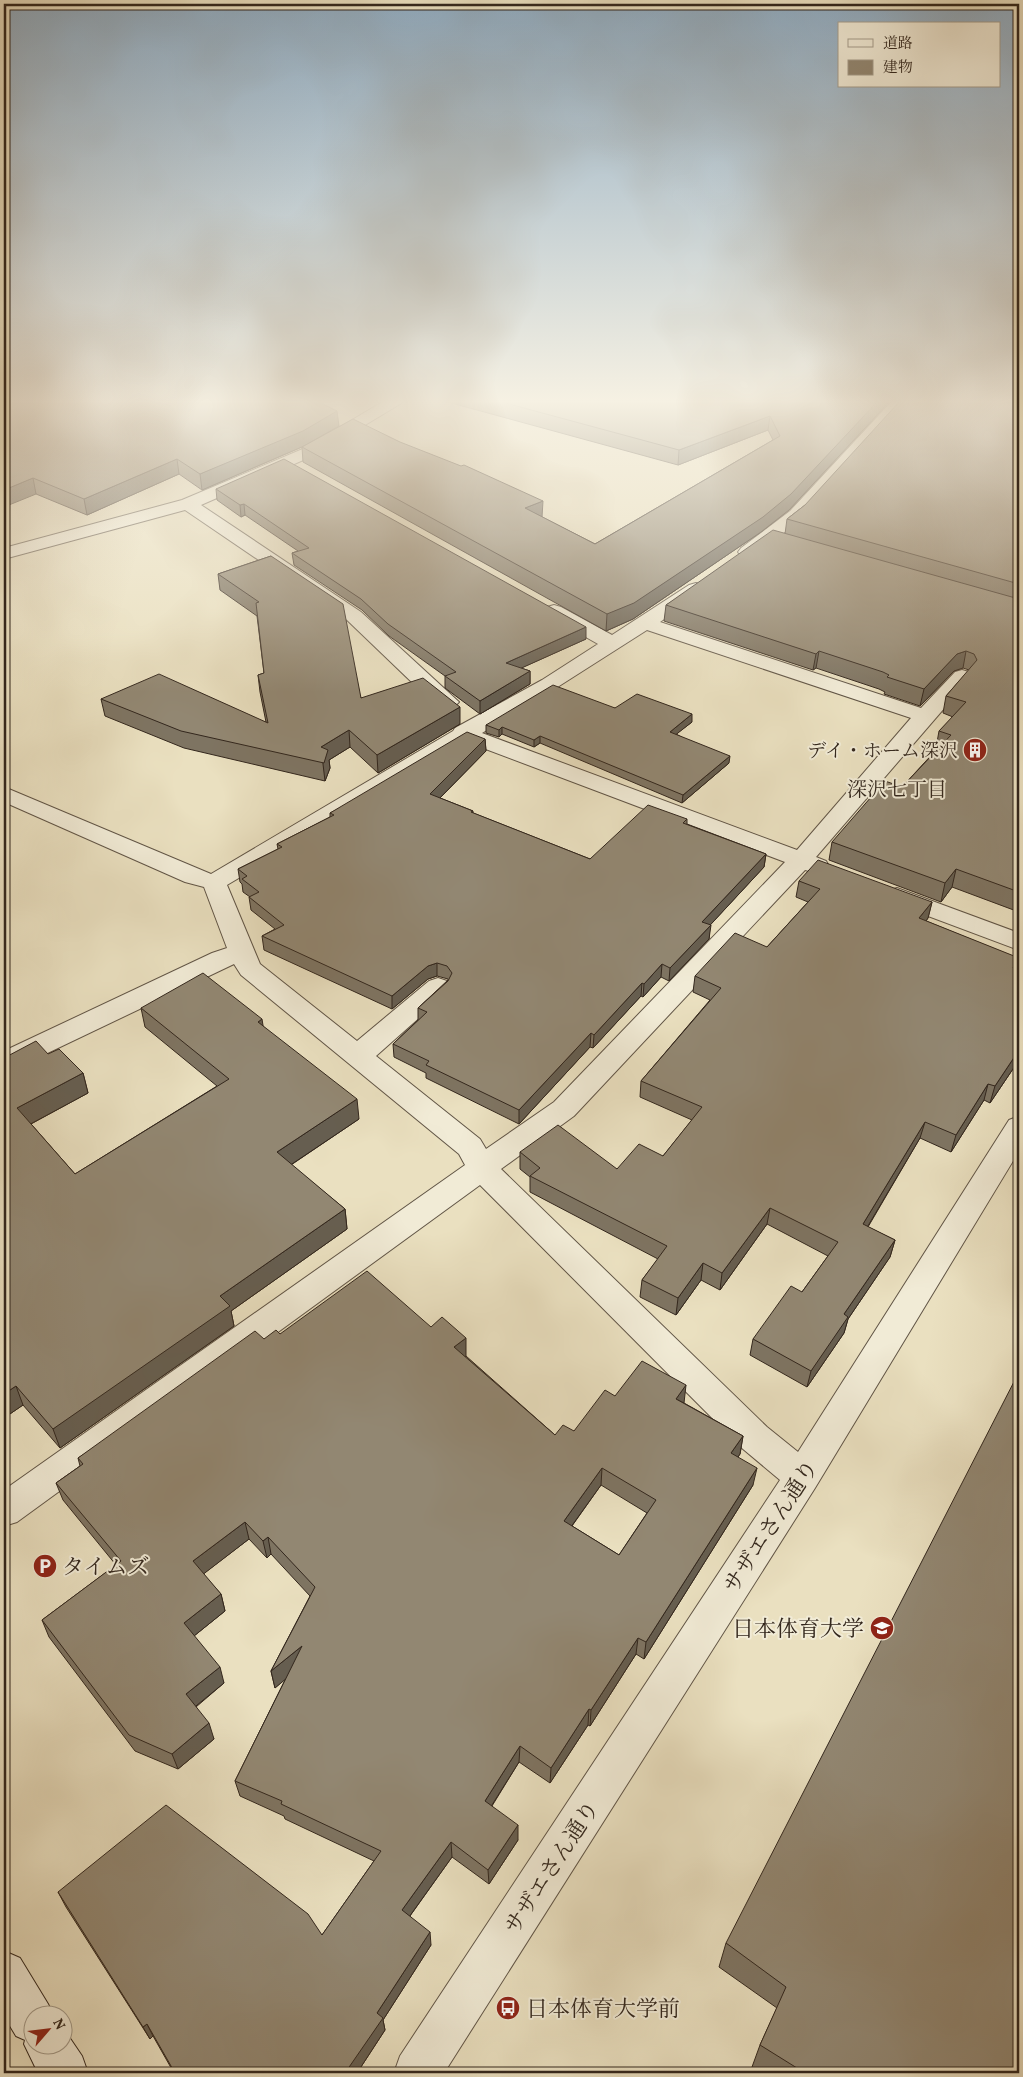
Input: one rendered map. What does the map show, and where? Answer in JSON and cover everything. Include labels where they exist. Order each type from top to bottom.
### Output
[{"type":"street","points":[[4,554],[188,504],[202,498]]},
{"type":"street","points":[[4,794],[194,877],[214,882],[470,728],[549,684],[646,623],[720,571],[778,541],[796,515],[812,498]]},
{"type":"street","points":[[188,504],[354,616],[470,728],[837,874]]},
{"type":"street","points":[[535,600],[612,644]]},
{"type":"street","points":[[646,623],[925,716]]},
{"type":"street","points":[[4,1510],[564,1109],[801,860],[925,716],[962,676]]},
{"type":"street","points":[[214,882],[241,952],[250,969],[470,1147],[482,1169],[756,1438],[802,1477]]},
{"type":"street","points":[[874,888],[1019,942]]},
{"type":"street","points":[[4,1062],[221,959],[241,952]]},
{"type":"street","points":[[358,1056],[438,987]]},
{"type":"street","name":"サザエさん通り","points":[[417,2073],[802,1477],[1019,1127]]},
{"type":"street","points":[[4,1974],[22,2004]]},
{"type":"street","points":[[53,2054],[65,2073]]},
{"type":"building","points":[[229,498],[354,498],[586,627],[506,663],[530,671],[480,701],[445,676],[456,672],[388,624],[361,599],[292,553],[309,548],[244,504],[240,505]]},
{"type":"building","points":[[395,498],[536,498],[543,501],[525,508],[595,544],[674,498],[786,498],[763,517],[634,603],[607,614]]},
{"type":"building","points":[[811,498],[1019,498],[1019,584],[787,519]]},
{"type":"building","points":[[773,530],[1019,599],[1019,892],[956,869],[945,883],[832,842],[885,781],[902,787],[951,735],[939,731],[966,702],[946,696],[977,660],[974,654],[966,651],[957,654],[924,689],[887,677],[889,675],[883,672],[819,651],[816,654],[666,605]]},
{"type":"building","points":[[271,556],[343,604],[361,698],[423,678],[460,707],[377,755],[349,730],[321,747],[328,750],[324,763],[181,731],[101,699],[159,674],[268,723],[258,675],[264,673],[256,603],[259,602],[218,574]]},
{"type":"building","points":[[553,685],[615,708],[637,694],[692,714],[670,732],[730,756],[683,795],[540,736],[534,740],[502,727],[499,730],[486,725]]},
{"type":"building","points":[[467,732],[485,739],[430,794],[473,811],[471,812],[590,859],[648,805],[687,819],[683,823],[766,854],[702,922],[711,925],[670,968],[662,964],[594,1035],[591,1033],[519,1110],[426,1065],[429,1061],[393,1044],[427,1012],[418,1008],[448,981],[452,973],[447,966],[437,963],[428,966],[392,996],[262,936],[284,925],[249,897],[259,892],[242,879],[247,876],[238,869],[282,847],[277,844],[334,815],[330,813]]},
{"type":"building","points":[[818,860],[932,902],[919,918],[1019,958],[1013,968],[1019,970],[1017,975],[1019,976],[1019,1050],[995,1086],[988,1084],[956,1135],[925,1122],[863,1224],[895,1240],[844,1314],[848,1317],[811,1371],[753,1339],[791,1286],[802,1292],[838,1242],[770,1208],[722,1273],[703,1263],[678,1298],[642,1280],[667,1246],[530,1176],[540,1168],[520,1152],[558,1125],[617,1169],[639,1144],[663,1156],[702,1107],[641,1081],[721,988],[695,976],[735,933],[767,947],[820,889],[799,881]]},
{"type":"building","points":[[203,973],[262,1019],[258,1022],[357,1099],[277,1152],[345,1209],[220,1296],[230,1306],[53,1429],[16,1386],[4,1394],[4,1058],[36,1041],[48,1054],[59,1049],[83,1073],[17,1108],[75,1174],[229,1079],[141,1008]]},
{"type":"building","points":[[367,1271],[431,1327],[442,1317],[466,1338],[454,1347],[555,1435],[563,1425],[574,1431],[605,1390],[615,1396],[642,1361],[686,1385],[676,1399],[743,1436],[731,1453],[757,1468],[646,1642],[638,1638],[551,1768],[520,1746],[485,1801],[518,1825],[488,1870],[451,1842],[402,1910],[430,1932],[377,2013],[383,2018],[345,2073],[175,2073],[147,2024],[143,2027],[58,1892],[166,1805],[308,1914],[322,1935],[381,1851],[281,1804],[282,1801],[235,1781],[302,1646],[271,1671],[315,1587],[268,1537],[263,1541],[245,1522],[193,1561],[221,1594],[184,1623],[220,1667],[186,1694],[209,1723],[172,1754],[129,1735],[42,1620],[121,1561],[56,1483],[83,1464],[78,1458],[255,1331],[264,1339],[276,1330],[280,1334]],"holes":[[[602,1468],[656,1500],[619,1555],[564,1521]]]},
{"type":"building","points":[[1019,1372],[1019,2073],[805,2073],[760,2045],[786,1987],[726,1943]]},
{"type":"place","name":"デイ・ホーム深沢","points":[[975,750]]},
{"type":"place","name":"タイムズ","points":[[45,1566]]},
{"type":"place","name":"日本体育大学","points":[[882,1628]]},
{"type":"place","name":"日本体育大学前","points":[[508,2008]]},
{"type":"district","name":"深沢七丁目","points":[[897,789]]}]
